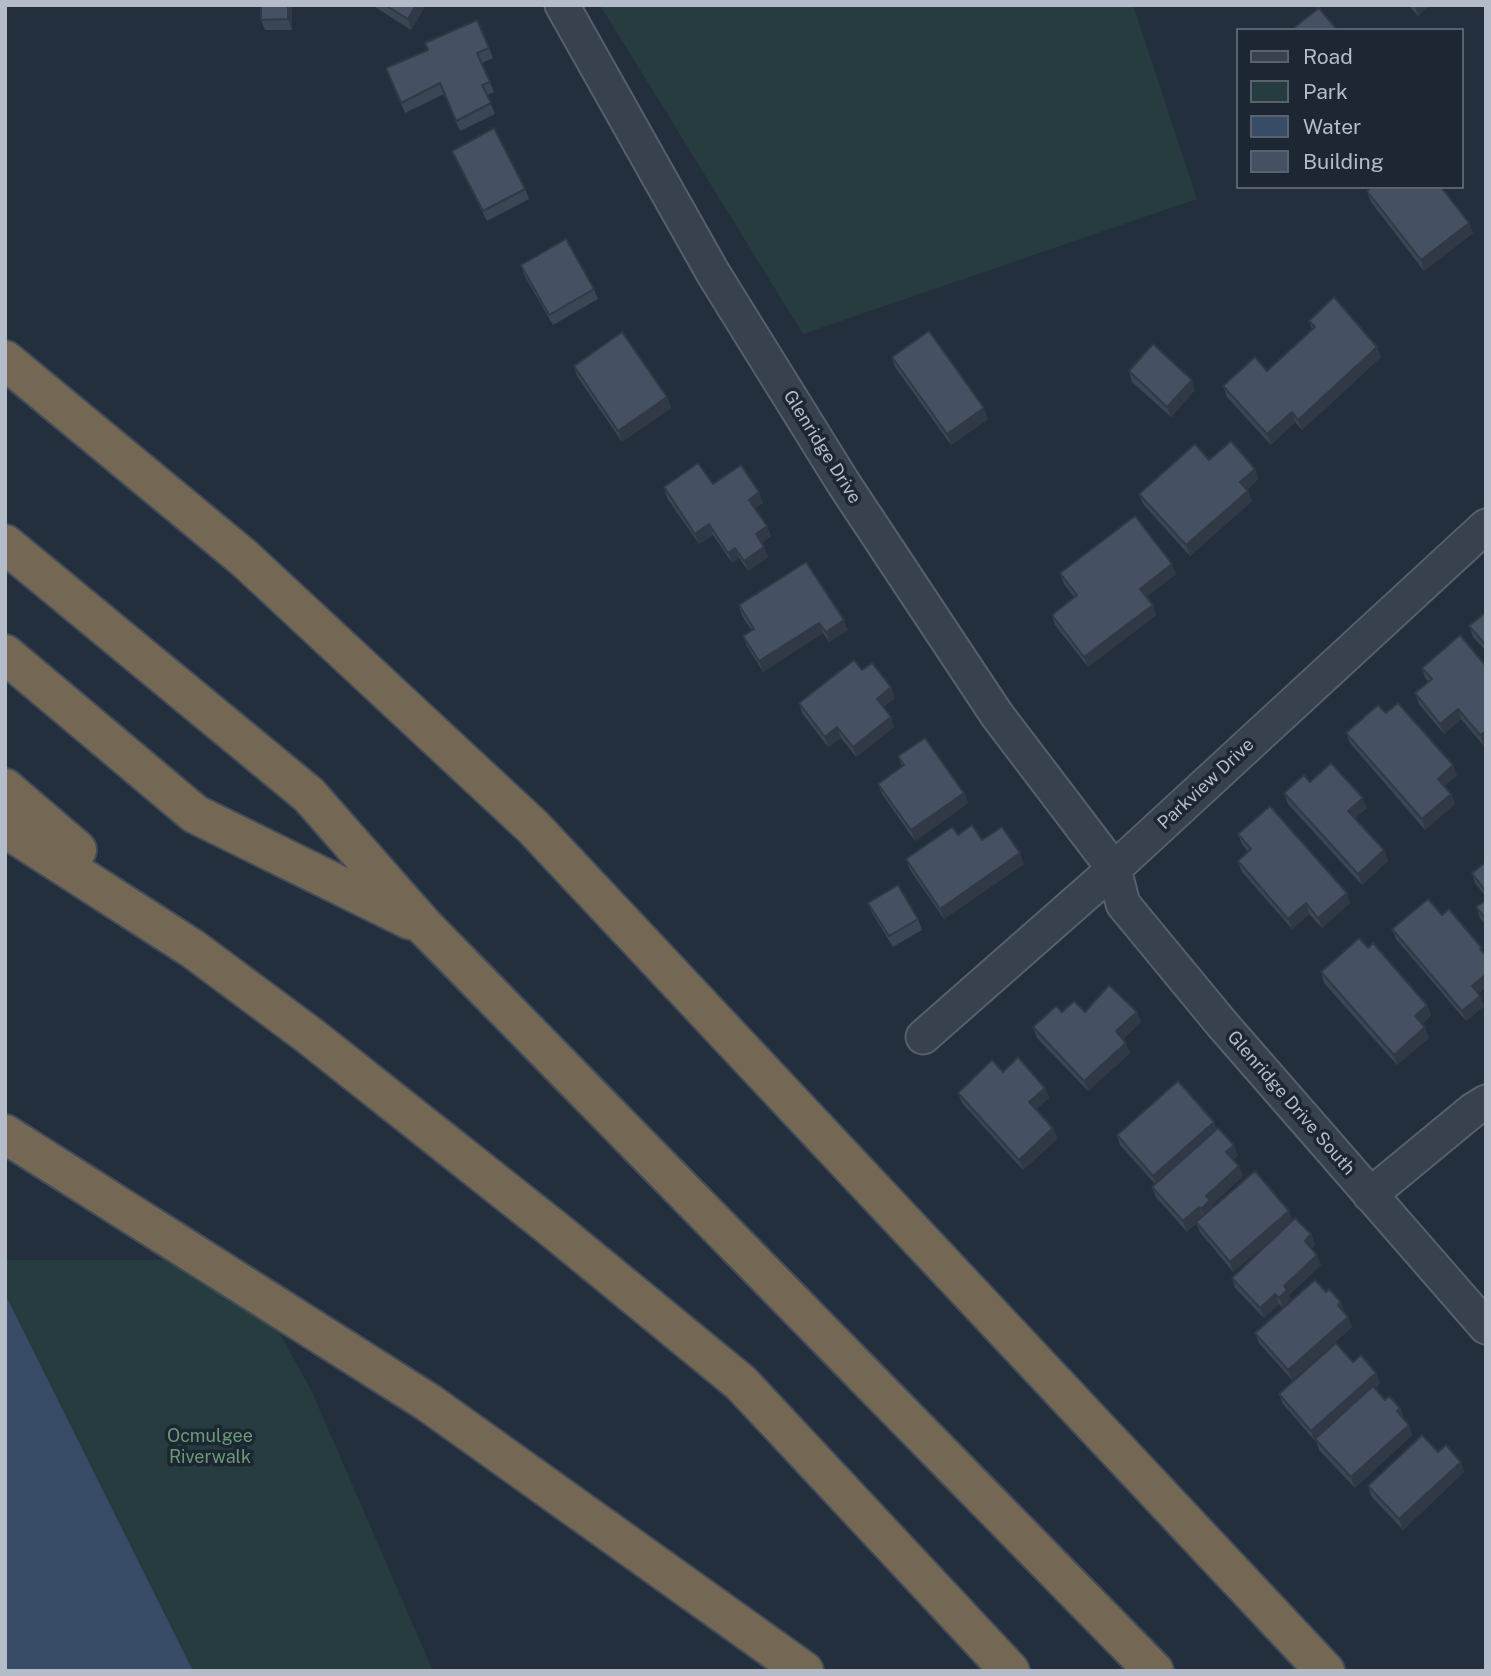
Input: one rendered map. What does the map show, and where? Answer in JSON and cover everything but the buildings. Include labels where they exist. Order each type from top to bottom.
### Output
[{"type":"highway","points":[[5,360],[244,558],[533,827],[1325,1671]]},
{"type":"highway","points":[[5,544],[309,795],[425,927],[1154,1671]]},
{"type":"highway","points":[[5,654],[195,814],[425,927]]},
{"type":"highway","points":[[5,788],[193,949]]},
{"type":"highway","points":[[5,828],[193,949],[310,1036],[556,1231],[741,1383],[1010,1671]]},
{"type":"highway","points":[[5,1134],[429,1403],[804,1671]]},
{"type":"street","name":"Glenridge Drive","points":[[562,5],[713,273],[844,484],[997,715],[1114,869]]},
{"type":"street","name":"Parkview Drive","points":[[923,1037],[1114,869],[1486,526]]},
{"type":"street","name":"Glenridge Drive South","points":[[1114,869],[1123,904],[1486,1327]]},
{"type":"street","points":[[1370,1195],[1486,1102]]},
{"type":"green space","points":[[600,5],[1133,5],[1197,199],[803,334]]},
{"type":"green space","name":"Ocmulgee Riverwalk","points":[[5,1260],[239,1260],[312,1392],[433,1671],[193,1671],[5,1294]]},
{"type":"water","points":[[5,1294],[193,1671],[5,1671]]}]
